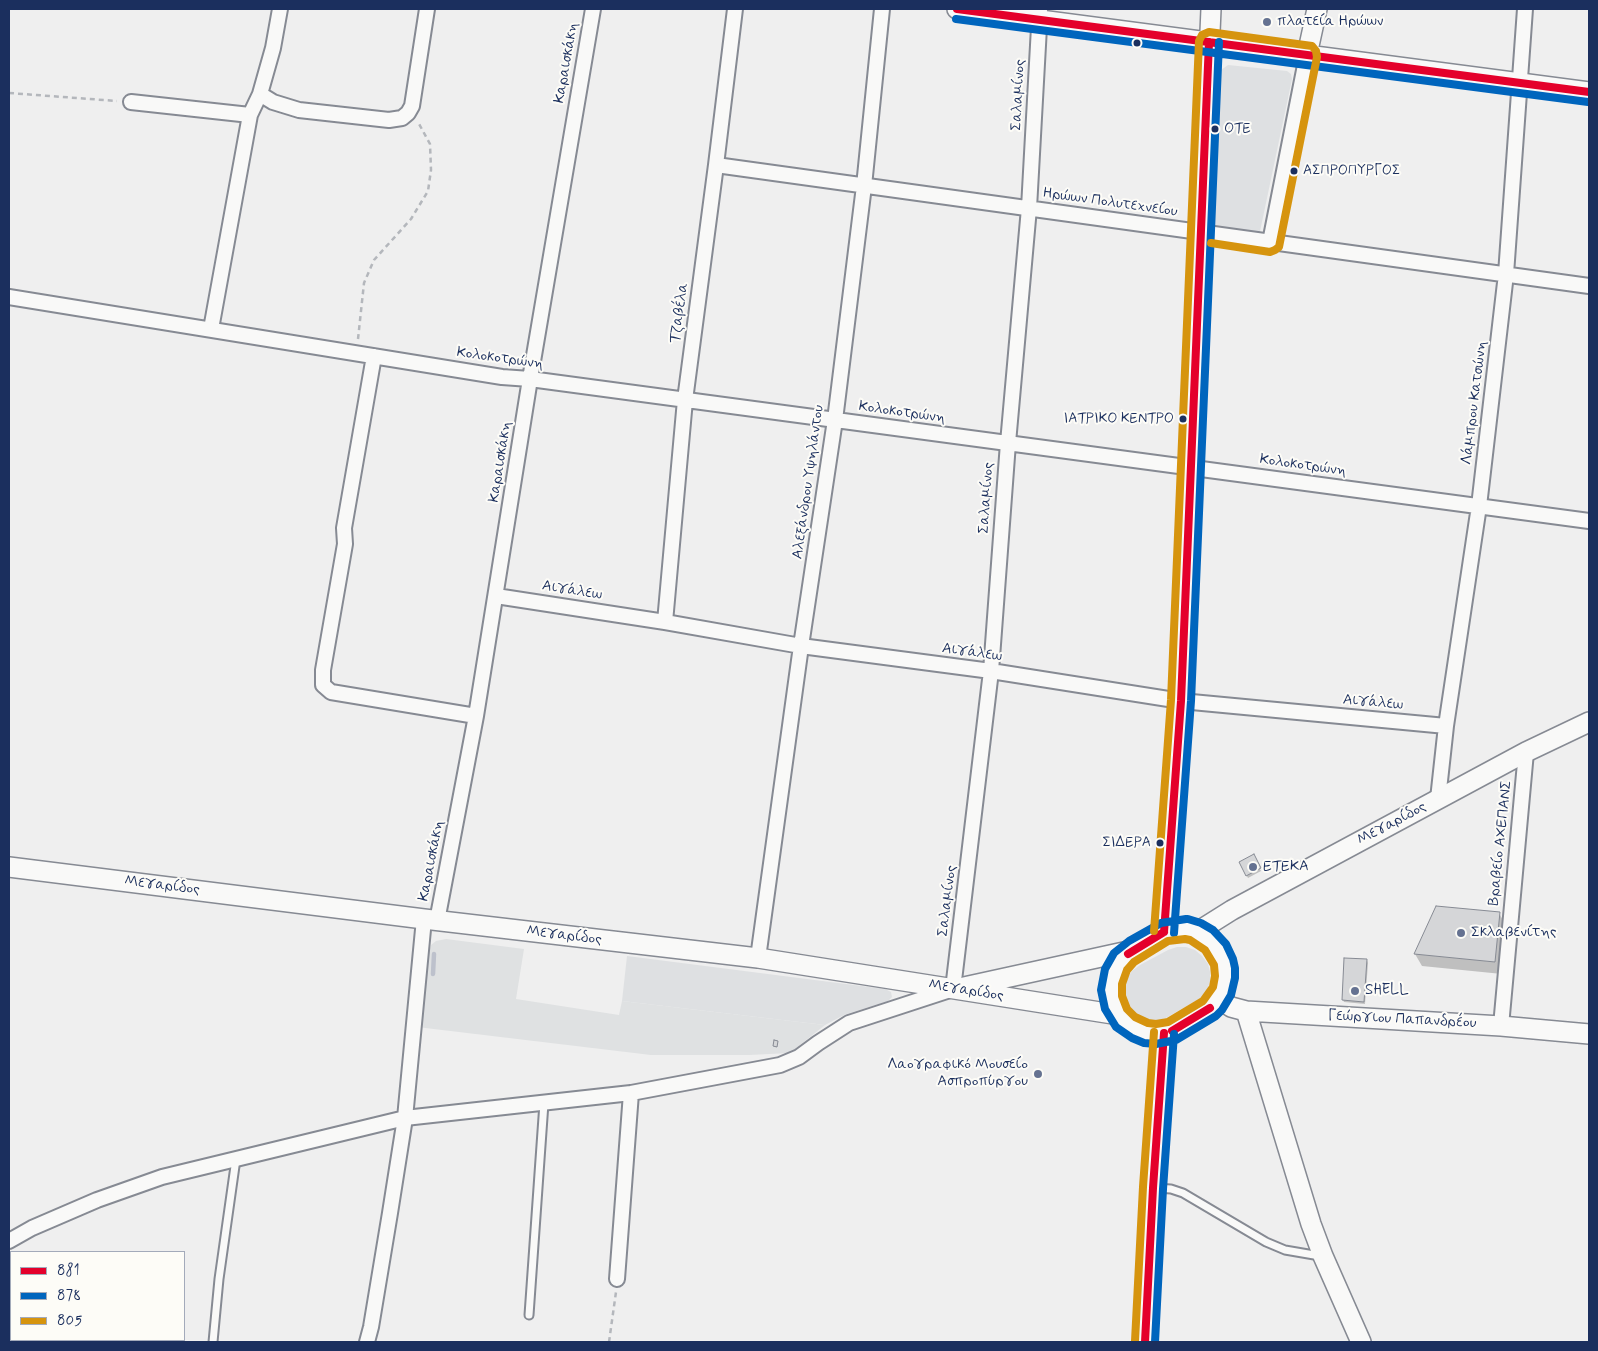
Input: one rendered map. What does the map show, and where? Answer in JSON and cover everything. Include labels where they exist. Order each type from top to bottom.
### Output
[{"type":"street","points":[[211,329],[250,115],[260,94],[280,9]]},
{"type":"street","points":[[260,94],[273,102],[299,110],[390,120],[402,118],[412,106],[427,9]]},
{"type":"street","name":"Καραισκάκη","points":[[367,1342],[405,1118],[430,920],[476,716],[530,379],[593,9]]},
{"type":"street","name":"Τζαβέλα","points":[[665,622],[685,400],[735,9]]},
{"type":"street","name":"Αλεξάνδρου Υψηλάντου","points":[[758,958],[801,646],[835,420],[864,186],[882,9]]},
{"type":"street","points":[[957,9],[1039,14],[1209,42],[1589,92]]},
{"type":"street","points":[[1164,932],[1181,701],[1211,9]]},
{"type":"street","points":[[1270,242],[1317,9]]},
{"type":"street","name":"Λάμπρου Κατσώνη","points":[[1438,799],[1446,726],[1479,506],[1506,274],[1525,9]]},
{"type":"street","name":"Σαλαμίνος","points":[[953,989],[991,672],[1008,443],[1029,208],[1039,14]]},
{"type":"street","points":[[131,102],[250,115]]},
{"type":"street","name":"Ηρώων Πολυτεχνείου","points":[[716,165],[1589,286]]},
{"type":"street","name":"Κολοκοτρώνη","points":[[9,297],[502,377],[530,379],[1589,521]]},
{"type":"street","points":[[374,356],[344,528],[345,544],[323,670],[323,685],[331,692],[476,716]]},
{"type":"street","name":"Αιγάλεω","points":[[496,596],[665,622],[801,646],[1181,701],[1446,726]]},
{"type":"street","name":"Μεγαρίδος","points":[[1197,932],[1232,910],[1438,799],[1526,752],[1589,722]]},
{"type":"street","name":"Βραβείο ΑΧΕΠΑΝΣ","points":[[1501,1026],[1526,752]]},
{"type":"street","name":"Μεγαρίδος","points":[[9,866],[430,920],[758,958],[1119,1014]]},
{"type":"street","points":[[1179,929],[1197,932],[1217,948],[1224,962],[1225,977],[1222,991],[1214,1004],[1178,1028],[1164,1033],[1146,1033],[1129,1025],[1119,1014],[1112,998],[1112,982],[1118,965],[1128,954],[1164,932],[1179,929]]},
{"type":"street","points":[[9,1241],[32,1228],[97,1200],[162,1177],[405,1118],[631,1093],[780,1065],[799,1057],[849,1024],[953,989],[1134,950]]},
{"type":"street","name":"Γεώργιου Παπανδρέου","points":[[1218,998],[1230,1007],[1246,1011],[1501,1026],[1589,1034]]},
{"type":"street","points":[[1246,1011],[1311,1224],[1361,1342]]},
{"type":"street","points":[[1145,1342],[1164,1033]]},
{"type":"street","points":[[617,1279],[631,1093]]},
{"type":"lane","points":[[529,1315],[544,1103]]},
{"type":"lane","points":[[213,1342],[219,1279],[236,1158]]},
{"type":"lane","points":[[1153,1188],[1171,1189],[1183,1193],[1266,1242],[1285,1250],[1323,1256]]},
{"type":"path","points":[[9,93],[131,102]]},
{"type":"path","points":[[356,353],[364,283],[374,260],[411,219],[428,191],[431,170],[430,144],[415,117],[412,106]]},
{"type":"path","points":[[609,1342],[617,1279]]},
{"type":"shaded area","points":[[1228,65],[1287,71],[1291,74],[1292,79],[1258,241],[1204,234],[1214,80],[1221,70]]},
{"type":"shaded area","points":[[446,939],[524,949],[516,999],[619,1015],[622,1001],[825,1025],[790,1053],[749,1055],[651,1055],[417,1027],[422,1018],[428,955],[431,945],[436,941]]},
{"type":"shaded area","points":[[1177,947],[1195,950],[1208,964],[1210,982],[1207,990],[1201,998],[1166,1018],[1155,1021],[1145,1020],[1136,1016],[1129,1009],[1125,999],[1124,989],[1126,980],[1132,971],[1140,965]]},
{"type":"shaded area","points":[[627,956],[885,989],[891,992],[892,997],[888,1001],[844,1015],[825,1025],[622,1001]]},
{"type":"building","points":[[1254,854],[1261,868],[1246,876],[1239,862]]},
{"type":"building","name":"Σκλαβενίτης","points":[[1436,906],[1500,912],[1495,962],[1414,954]]},
{"type":"building","points":[[1344,958],[1367,959],[1364,1002],[1342,1000]]},
{"type":"building","points":[[774,1040],[778,1041],[777,1047],[773,1046]]},
{"type":"waterway","points":[[433,974],[434,954]]},
{"type":"transit line","name":"881","points":[[957,9],[1589,92]]},
{"type":"transit line","name":"878","points":[[956,19],[1588,102]]},
{"type":"transit line","name":"805","points":[[1154,931],[1171,700],[1199,41],[1202,35],[1209,32],[1312,46],[1316,51],[1317,57],[1279,247],[1270,252],[1211,243]]},
{"type":"transit line","name":"881","points":[[1164,932],[1181,701],[1209,42]]},
{"type":"transit line","name":"878","points":[[1174,933],[1191,701],[1219,42]]},
{"type":"transit line","name":"878","points":[[1186,919],[1161,923],[1129,941],[1114,953],[1105,969],[1101,990],[1105,1009],[1116,1027],[1132,1038],[1144,1043],[1156,1044],[1176,1040],[1216,1016],[1231,995],[1235,968],[1226,944],[1213,930],[1201,923],[1188,919]]},
{"type":"transit line","name":"881","points":[[1128,954],[1164,932]]},
{"type":"transit line","name":"881","points":[[1128,954],[1164,932]]},
{"type":"transit line","name":"805","points":[[1185,939],[1190,940],[1205,950],[1214,965],[1213,987],[1203,1001],[1168,1022],[1148,1023],[1135,1017],[1127,1009],[1122,996],[1122,984],[1127,970],[1134,962],[1168,941],[1185,939]]},
{"type":"transit line","name":"881","points":[[1172,1031],[1210,1008]]},
{"type":"transit line","name":"881","points":[[1172,1031],[1210,1008]]},
{"type":"transit line","name":"805","points":[[1135,1341],[1154,1032]]},
{"type":"transit line","name":"881","points":[[1145,1342],[1164,1033]]},
{"type":"transit line","name":"878","points":[[1155,1342],[1174,1034]]},
{"type":"place","name":"πλατεία Ηρώων","points":[[1267,22]]},
{"type":"place","name":"ΟΤΕ","points":[[1215,129]]},
{"type":"place","name":"ΑΣΠΡΟΠΥΡΓΟΣ","points":[[1294,171]]},
{"type":"place","name":"ΙΑΤΡΙΚΟ ΚΕΝΤΡΟ","points":[[1183,419]]},
{"type":"place","name":"ΣΙΔΕΡΑ","points":[[1160,843]]},
{"type":"place","name":"ΕΤΕΚΑ","points":[[1253,867]]},
{"type":"place","name":"Σκλαβενίτης","points":[[1461,933]]},
{"type":"place","name":"SHELL","points":[[1355,991]]},
{"type":"place","name":"Λαογραφικό Μουσείο Ασπροπύργου","points":[[1038,1074]]}]
